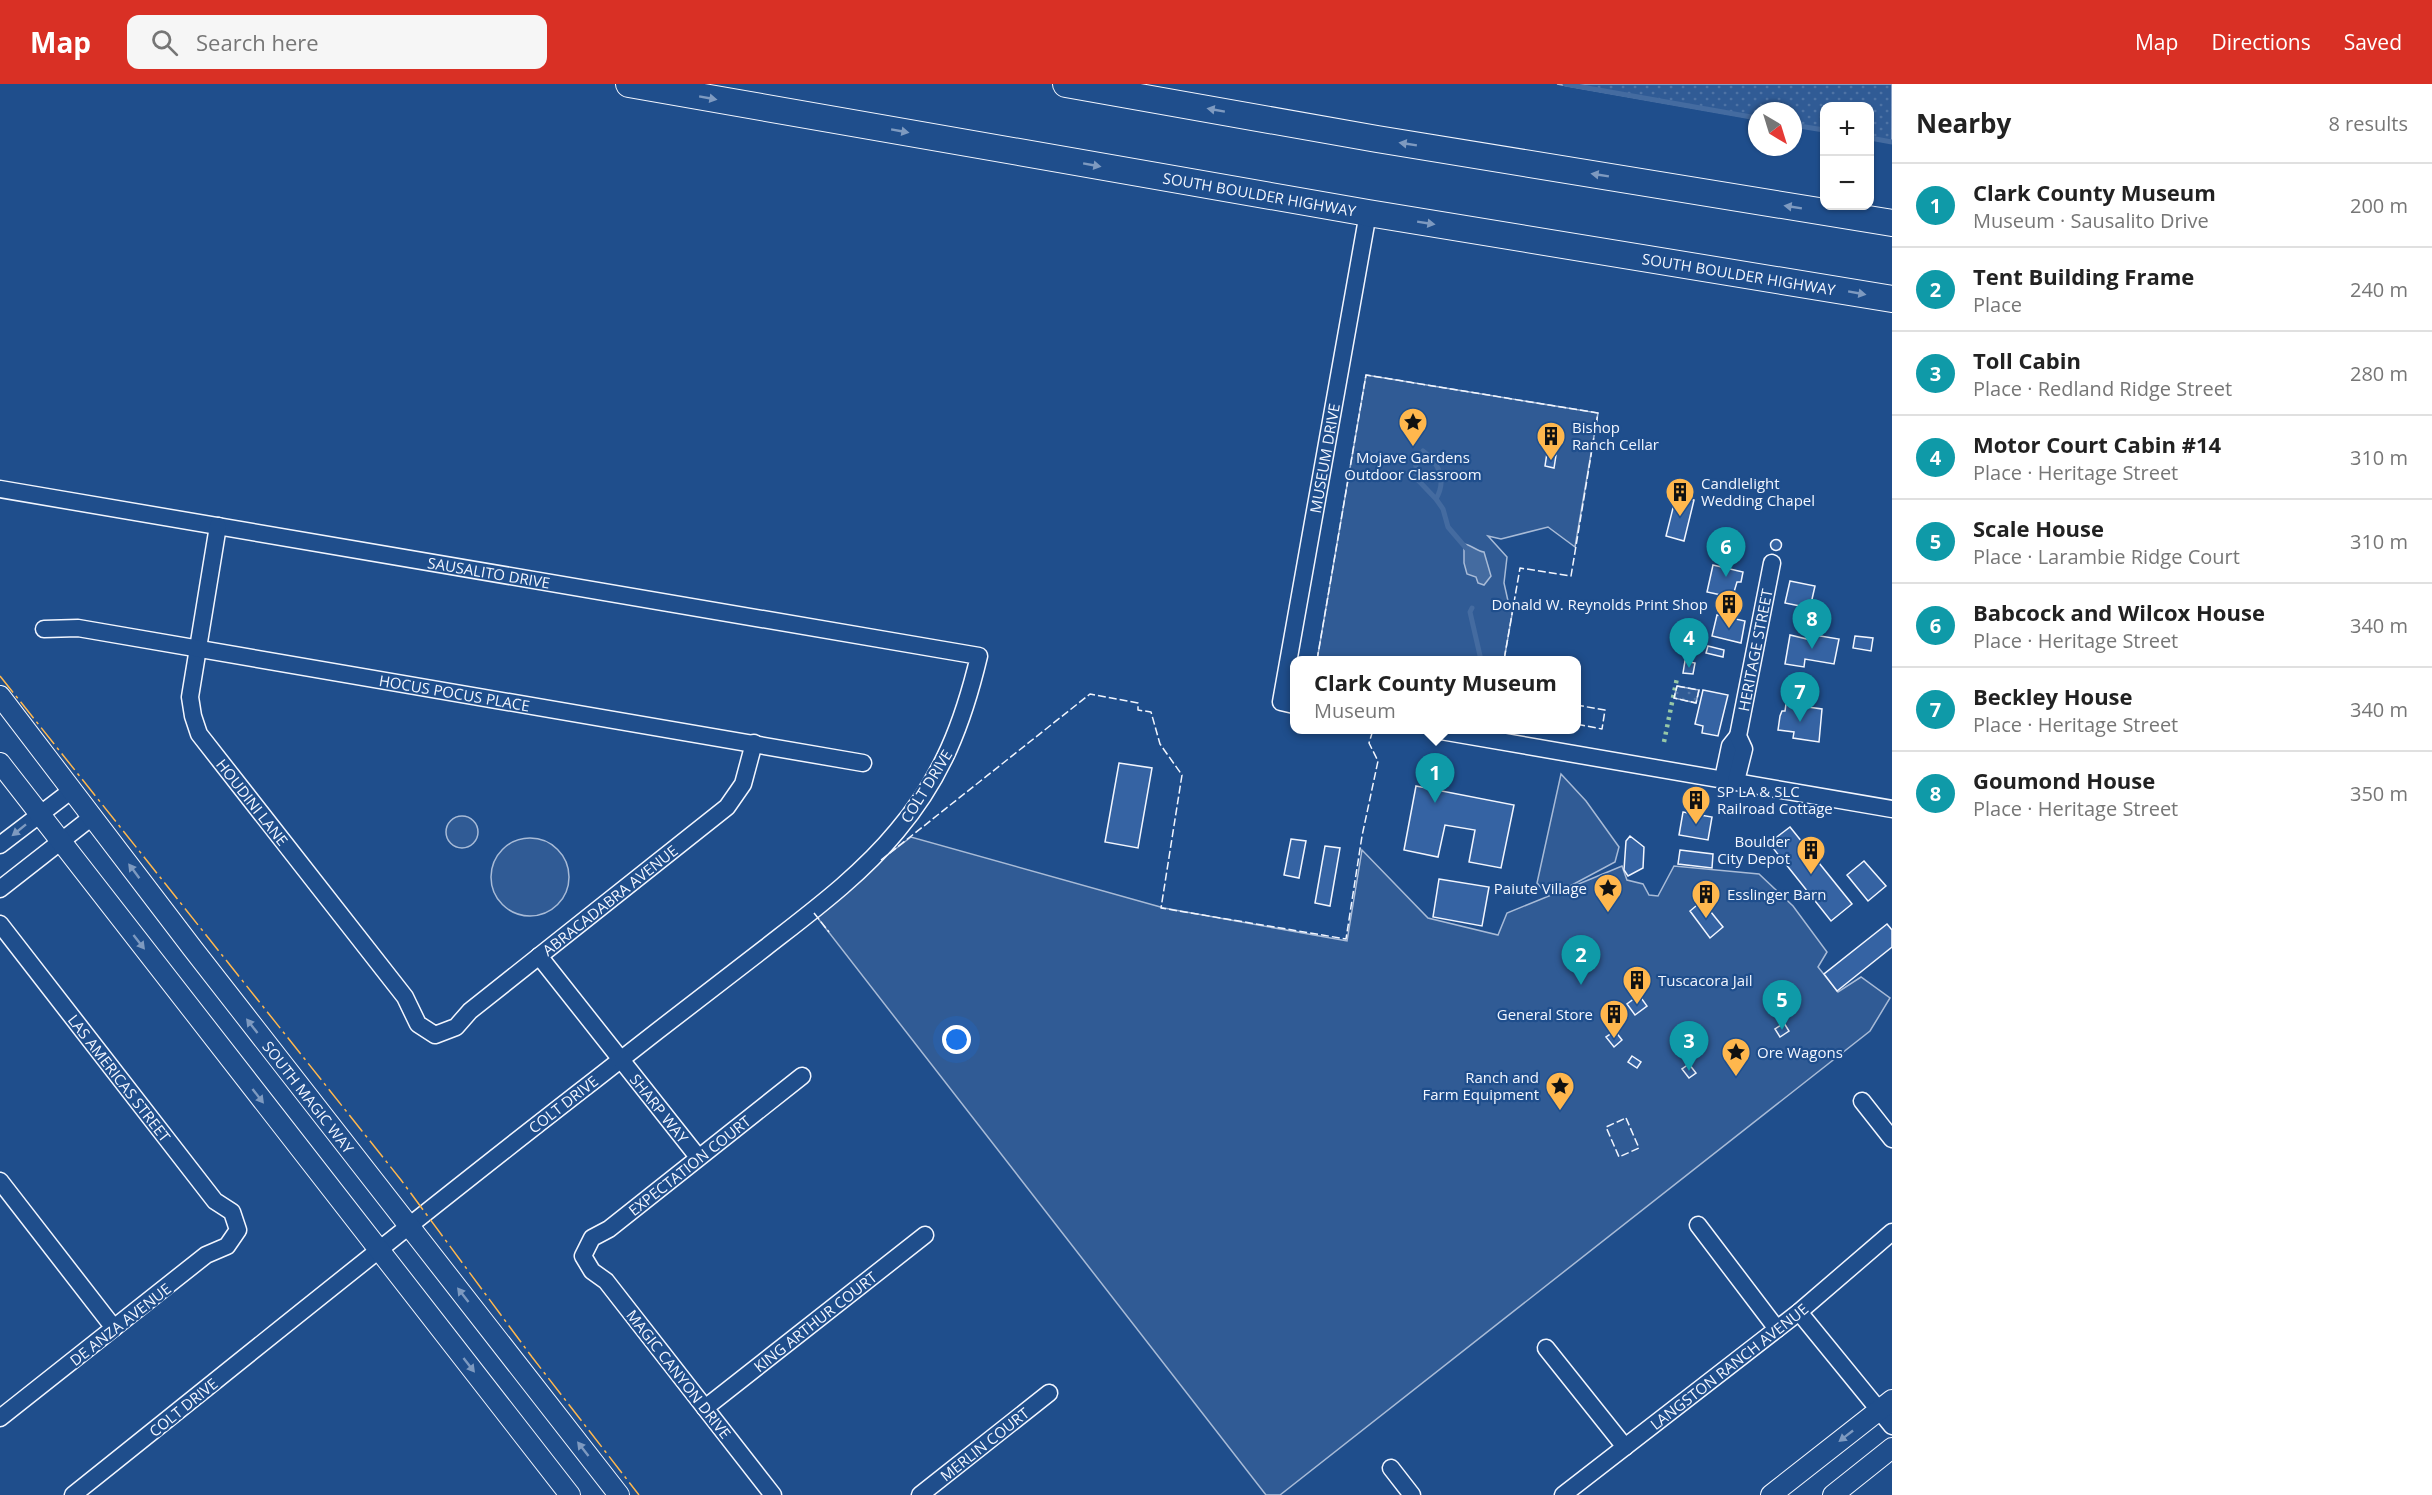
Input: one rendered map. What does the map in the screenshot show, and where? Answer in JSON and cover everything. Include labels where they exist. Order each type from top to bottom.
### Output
[{"type":"main road","name":"SOUTH BOULDER HIGHWAY","points":[[629,84],[1368,213],[1892,299]]},
{"type":"main road","points":[[1066,84],[1377,139],[1892,223]]},
{"type":"street","name":"MUSEUM DRIVE","points":[[1296,656],[1368,213]]},
{"type":"street","name":"SAUSALITO DRIVE","points":[[0,489],[979,656]]},
{"type":"street","name":"HOUDINI LANE","points":[[218,526],[190,697],[199,734],[405,997],[418,1024],[435,1035]]},
{"type":"street","name":"HERITAGE STREET","points":[[1729,780],[1744,749],[1738,736],[1772,563]]},
{"type":"street","name":"HOCUS POCUS PLACE","points":[[44,629],[78,628],[863,763]]},
{"type":"street","name":"COLT DRIVE","points":[[73,1495],[409,1224],[793,926],[870,860],[899,830],[940,770],[956,736],[970,695],[979,656]]},
{"type":"street","name":"SOUTH MAGIC WAY","points":[[0,696],[282,1064],[619,1495]]},
{"type":"street","points":[[1464,734],[1892,809]]},
{"type":"street","name":"ABRACADABRA AVENUE","points":[[435,1035],[456,1027],[470,1011],[727,807],[743,784],[754,743]]},
{"type":"street","points":[[0,763],[570,1495]]},
{"type":"street","points":[[0,845],[72,790]]},
{"type":"street","points":[[0,889],[92,817]]},
{"type":"street","name":"LAS AMERICAS STREET","points":[[0,924],[215,1201],[232,1212],[238,1230]]},
{"type":"street","name":"SHARP WAY","points":[[539,956],[698,1158]]},
{"type":"street","name":"EXPECTATION COURT","points":[[583,1256],[592,1238],[609,1229],[802,1076]]},
{"type":"street","points":[[1862,1101],[1892,1139]]},
{"type":"street","points":[[0,1180],[114,1328]]},
{"type":"street","points":[[1698,1225],[1777,1329]]},
{"type":"street","name":"DE ANZA AVENUE","points":[[0,1418],[206,1255],[227,1246],[238,1230]]},
{"type":"street","name":"LANGSTON RANCH AVENUE","points":[[1563,1495],[1799,1312],[1892,1233]]},
{"type":"street","name":"KING ARTHUR COURT","points":[[705,1408],[925,1235]]},
{"type":"street","name":"MAGIC CANYON DRIVE","points":[[583,1256],[592,1271],[606,1281],[773,1495]]},
{"type":"street","points":[[1799,1312],[1886,1405],[1892,1426]]},
{"type":"street","points":[[1546,1348],[1625,1447]]},
{"type":"street","name":"MERLIN COURT","points":[[920,1495],[1049,1393]]},
{"type":"street","points":[[1771,1495],[1886,1405]]},
{"type":"street","points":[[1833,1495],[1892,1448]]},
{"type":"street","points":[[1391,1468],[1412,1495]]},
{"type":"shaded area","points":[[1557,84],[1892,84],[1892,143],[1874,140],[1874,102],[1820,102],[1820,130],[1802,127],[1802,102],[1748,102],[1748,117]]},
{"type":"shaded area","points":[[1366,375],[1598,413],[1575,547],[1548,527],[1501,539],[1488,536],[1507,557],[1504,583],[1508,601],[1513,609],[1505,656],[1318,656]]},
{"type":"shaded area","points":[[1464,544],[1484,552],[1491,576],[1484,585],[1478,583],[1476,577],[1467,574],[1464,563]]},
{"type":"shaded area","points":[[1677,686],[1699,690],[1696,703],[1674,698]]},
{"type":"shaded area","points":[[1561,774],[1586,801],[1619,847],[1615,862],[1557,893],[1622,866],[1627,880],[1643,884],[1649,895],[1658,896],[1674,866],[1759,874],[1793,906],[1827,952],[1818,967],[1838,992],[1861,977],[1890,998],[1870,1031],[1280,1495],[1266,1495],[813,912],[911,837],[1164,908],[1347,941],[1362,850],[1428,918],[1498,935],[1507,913],[1549,896],[1537,883]]},
{"type":"shaded area","points":[[462,816],[473,821],[478,832],[473,843],[462,848],[451,843],[446,832],[451,821]]},
{"type":"shaded area","points":[[530,838],[545,841],[562,855],[569,877],[566,892],[552,909],[530,916],[515,913],[498,899],[491,877],[494,862],[508,845]]},
{"type":"building","name":"Bishop Ranch Cellar","points":[[1547,453],[1556,455],[1554,468],[1545,466]]},
{"type":"building","name":"Candlelight Wedding Chapel","points":[[1676,496],[1694,500],[1684,541],[1666,536]]},
{"type":"building","points":[[1776,539],[1782,545],[1776,551],[1770,545]]},
{"type":"building","points":[[1713,565],[1743,572],[1741,582],[1737,582],[1734,592],[1727,591],[1726,596],[1707,592]]},
{"type":"building","points":[[1790,581],[1815,586],[1810,608],[1785,603]]},
{"type":"building","name":"Donald W. Reynolds Print Shop","points":[[1717,615],[1745,621],[1741,643],[1712,636]]},
{"type":"building","points":[[1808,634],[1839,639],[1834,664],[1805,659],[1804,667],[1785,664],[1790,635],[1807,639]]},
{"type":"building","points":[[1855,636],[1873,638],[1871,651],[1853,648]]},
{"type":"building","points":[[1708,646],[1724,650],[1723,657],[1706,653]]},
{"type":"building","points":[[1685,661],[1695,663],[1693,674],[1683,673]]},
{"type":"building","points":[[1703,690],[1728,695],[1718,736],[1702,733],[1703,726],[1695,724]]},
{"type":"building","points":[[1786,704],[1822,709],[1819,742],[1793,738],[1794,732],[1778,730],[1780,716],[1782,711],[1785,711]]},
{"type":"building","points":[[1119,763],[1152,768],[1138,848],[1105,842]]},
{"type":"building","points":[[1416,786],[1514,805],[1501,868],[1469,862],[1475,830],[1445,825],[1438,857],[1404,850]]},
{"type":"building","name":"SP LA & SLC Railroad Cottage","points":[[1683,812],[1712,817],[1708,840],[1679,835]]},
{"type":"building","name":"Boulder City Depot","points":[[1790,827],[1852,904],[1831,921],[1769,843]]},
{"type":"building","points":[[1630,836],[1644,847],[1643,868],[1628,876],[1624,870],[1626,841]]},
{"type":"building","points":[[1291,839],[1306,841],[1299,878],[1284,875]]},
{"type":"building","points":[[1325,846],[1340,848],[1330,906],[1315,903]]},
{"type":"building","points":[[1680,850],[1713,854],[1712,868],[1678,864]]},
{"type":"building","points":[[1864,861],[1886,886],[1868,901],[1847,875]]},
{"type":"building","points":[[1439,879],[1489,887],[1482,926],[1433,917]]},
{"type":"building","name":"Esslinger Barn","points":[[1702,901],[1723,927],[1710,938],[1690,911]]},
{"type":"building","points":[[1887,924],[1892,930],[1892,947],[1837,991],[1824,974]]},
{"type":"building","name":"Tuscacora Jail","points":[[1639,995],[1647,1006],[1635,1015],[1627,1004]]},
{"type":"building","points":[[1784,1023],[1789,1031],[1780,1037],[1775,1029]]},
{"type":"building","name":"General Store","points":[[1615,1031],[1622,1040],[1614,1047],[1606,1037]]},
{"type":"building","points":[[1632,1056],[1641,1062],[1637,1068],[1628,1062]]},
{"type":"building","points":[[1689,1064],[1696,1073],[1689,1078],[1682,1069]]},
{"type":"waterway","points":[[1565,84],[1748,116]]},
{"type":"waterway","points":[[1802,126],[1820,129]]},
{"type":"waterway","points":[[1874,139],[1892,142]]},
{"type":"waterway","points":[[1423,451],[1440,472],[1441,485],[1436,499]]},
{"type":"waterway","points":[[1415,457],[1417,479],[1436,499],[1443,509],[1448,527],[1466,548]]},
{"type":"waterway","points":[[1472,608],[1470,612],[1480,656]]},
{"type":"hedge","points":[[1664,742],[1677,678]]},
{"type":"fence","points":[[1318,656],[1366,375],[1598,413],[1571,576],[1520,568],[1505,656]]},
{"type":"fence","points":[[1677,686],[1699,690],[1696,703],[1674,698],[1677,686]]},
{"type":"fence","points":[[881,860],[1090,694],[1138,703],[1138,710],[1151,712],[1160,744],[1182,775],[1161,908],[1346,939],[1362,836],[1378,761],[1369,743],[1372,734]]},
{"type":"fence","points":[[1581,706],[1605,710],[1602,729],[1581,725]]},
{"type":"fence","points":[[814,913],[829,932]]},
{"type":"fence","points":[[1626,1118],[1639,1148],[1619,1157],[1606,1127],[1626,1118]]},
{"type":"power","points":[[0,676],[401,1180],[532,1357],[639,1495]]},
{"type":"place","name":"Mojave Gardens Outdoor Classroom","points":[[1413,448]]},
{"type":"place","name":"Bishop Ranch Cellar","points":[[1551,462]]},
{"type":"place","name":"Candlelight Wedding Chapel","points":[[1680,518]]},
{"type":"place","name":"Babcock and Wilcox House","points":[[1726,577]]},
{"type":"place","name":"Donald W. Reynolds Print Shop","points":[[1729,630]]},
{"type":"place","name":"Goumond House","points":[[1812,649]]},
{"type":"place","name":"Motor Court Cabin #14","points":[[1689,668]]},
{"type":"place","name":"Beckley House","points":[[1800,722]]},
{"type":"place","name":"Clark County Museum","points":[[1435,803]]},
{"type":"place","name":"SP LA & SLC Railroad Cottage","points":[[1696,826]]},
{"type":"place","name":"Boulder City Depot","points":[[1811,876]]},
{"type":"place","name":"Paiute Village","points":[[1608,914]]},
{"type":"place","name":"Esslinger Barn","points":[[1706,920]]},
{"type":"place","name":"Tent Building Frame","points":[[1581,985]]},
{"type":"place","name":"Tuscacora Jail","points":[[1637,1006]]},
{"type":"place","name":"Scale House","points":[[1782,1030]]},
{"type":"place","name":"General Store","points":[[1614,1040]]},
{"type":"place","name":"Toll Cabin","points":[[1689,1071]]},
{"type":"place","name":"Ore Wagons","points":[[1736,1078]]},
{"type":"place","name":"Ranch and Farm Equipment","points":[[1560,1112]]}]
